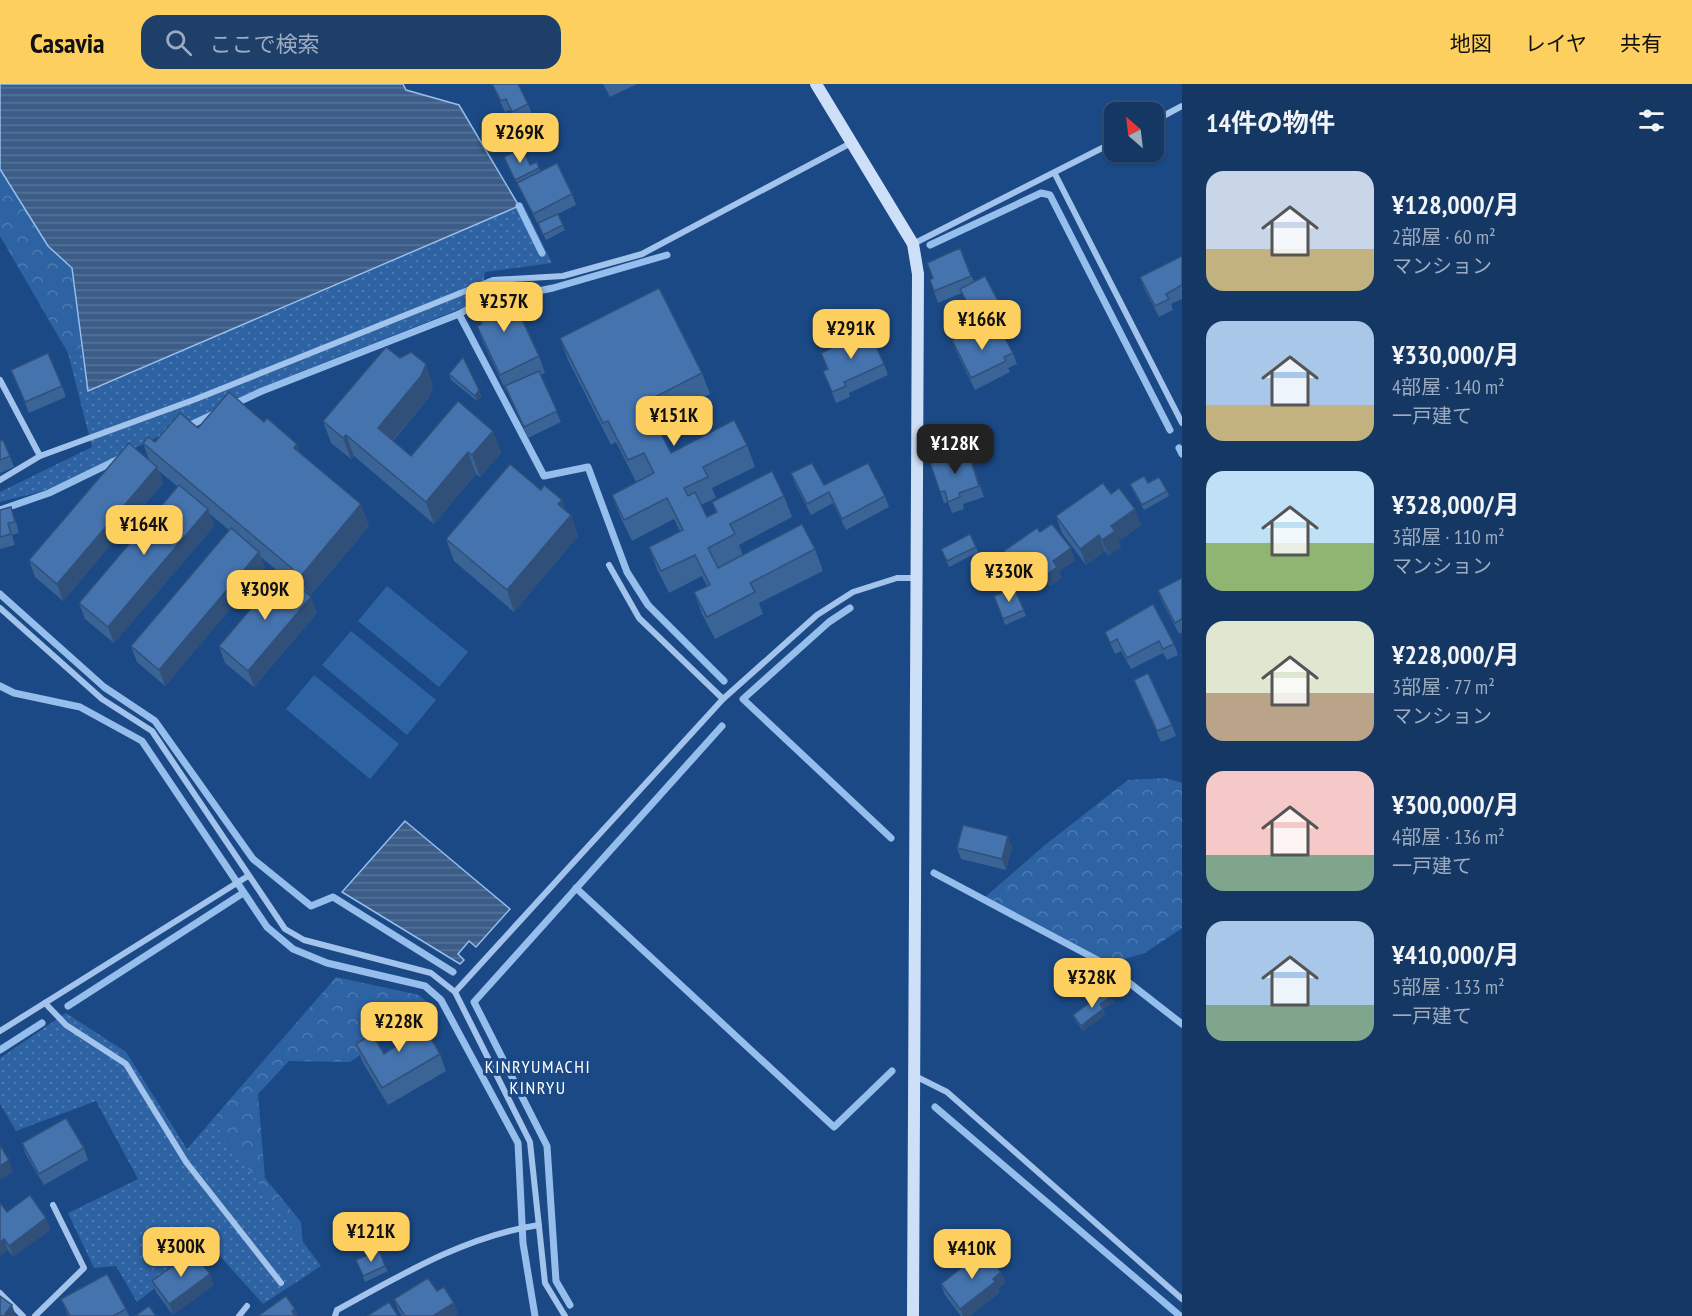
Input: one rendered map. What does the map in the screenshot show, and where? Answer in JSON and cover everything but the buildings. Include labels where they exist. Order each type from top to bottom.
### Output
[{"type":"street","points":[[816,84],[913,244],[918,274],[914,1316]]},
{"type":"street","points":[[1164,116],[1182,106]]},
{"type":"street","points":[[0,480],[40,456],[196,399],[493,280],[563,276],[642,254],[852,142]]},
{"type":"street","points":[[913,244],[1104,147]]},
{"type":"street","points":[[1055,174],[1182,423]]},
{"type":"street","points":[[0,381],[40,456]]},
{"type":"street","points":[[609,565],[639,618],[723,699]]},
{"type":"street","points":[[455,992],[723,699],[817,615],[853,592],[897,578],[917,578]]},
{"type":"street","points":[[0,608],[102,699],[152,731],[285,929],[304,940],[431,973],[455,992],[530,1142],[545,1283],[565,1316]]},
{"type":"street","points":[[0,1031],[248,876]]},
{"type":"street","points":[[45,1003],[66,1025],[126,1064],[186,1162],[281,1283]]},
{"type":"street","points":[[915,1076],[947,1092],[1182,1299]]},
{"type":"street","points":[[36,1316],[84,1268],[53,1205]]},
{"type":"street","points":[[335,1316],[337,1310],[415,1267],[506,1230],[539,1225]]},
{"type":"street","points":[[0,1293],[23,1316]]},
{"type":"street","points":[[239,1316],[247,1305]]},
{"type":"green space","points":[[0,169],[48,246],[72,268],[82,352],[68,353],[0,236]]},
{"type":"green space","points":[[522,202],[552,263],[485,272],[480,301],[260,388],[47,490],[0,502],[0,492],[92,447],[68,353],[82,352],[88,391],[519,206]]},
{"type":"green space","points":[[387,586],[468,652],[439,687],[358,621]]},
{"type":"green space","points":[[351,631],[436,700],[407,735],[322,665]]},
{"type":"green space","points":[[314,675],[399,744],[370,779],[286,709]]},
{"type":"green space","points":[[1165,778],[1182,783],[1182,928],[1145,953],[1110,963],[985,897],[1045,845],[1128,780]]},
{"type":"green space","points":[[336,977],[419,995],[431,1006],[350,1062],[289,1061],[258,1094],[265,1178],[301,1222],[303,1243],[212,1120]]},
{"type":"green space","points":[[66,1013],[126,1052],[187,1149],[212,1120],[321,1266],[263,1304],[210,1245],[137,1302],[116,1266],[94,1268],[68,1213],[138,1179],[96,1101],[16,1131],[0,1104],[0,1058]]},
{"type":"shaded area","points":[[0,84],[403,84],[406,90],[459,105],[519,206],[88,391],[72,268],[48,246],[0,169]]},
{"type":"shaded area","points":[[405,821],[510,909],[476,947],[469,941],[458,954],[464,960],[460,964],[342,892]]},
{"type":"waterway","points":[[930,245],[1041,193],[1050,195],[1170,430]]},
{"type":"waterway","points":[[519,206],[542,253]]},
{"type":"waterway","points":[[498,299],[553,288],[667,255]]},
{"type":"waterway","points":[[481,302],[459,314],[544,476],[588,467],[627,572],[648,605],[724,681]]},
{"type":"waterway","points":[[232,405],[262,391],[459,314]]},
{"type":"waterway","points":[[186,427],[216,413]]},
{"type":"waterway","points":[[1179,448],[1182,454]]},
{"type":"waterway","points":[[0,510],[49,493],[119,459]]},
{"type":"waterway","points":[[0,594],[104,687],[155,721],[253,859],[311,906],[333,897],[453,972]]},
{"type":"waterway","points":[[850,608],[829,622],[743,699],[891,838]]},
{"type":"waterway","points":[[0,686],[14,693],[80,707],[142,741],[267,927],[293,949],[327,963],[425,986],[441,1000],[518,1143],[523,1243],[535,1316]]},
{"type":"waterway","points":[[570,1305],[556,1281],[547,1146],[474,1002],[722,726]]},
{"type":"waterway","points":[[934,873],[1105,964],[1182,1024]]},
{"type":"waterway","points":[[576,888],[834,1127],[892,1071]]},
{"type":"waterway","points":[[68,1006],[243,893]]},
{"type":"waterway","points":[[0,1050],[42,1023]]},
{"type":"waterway","points":[[935,1107],[1180,1316]]},
{"type":"district","name":"KINRYUMACHI KINRYU","points":[[538,1077]]}]
